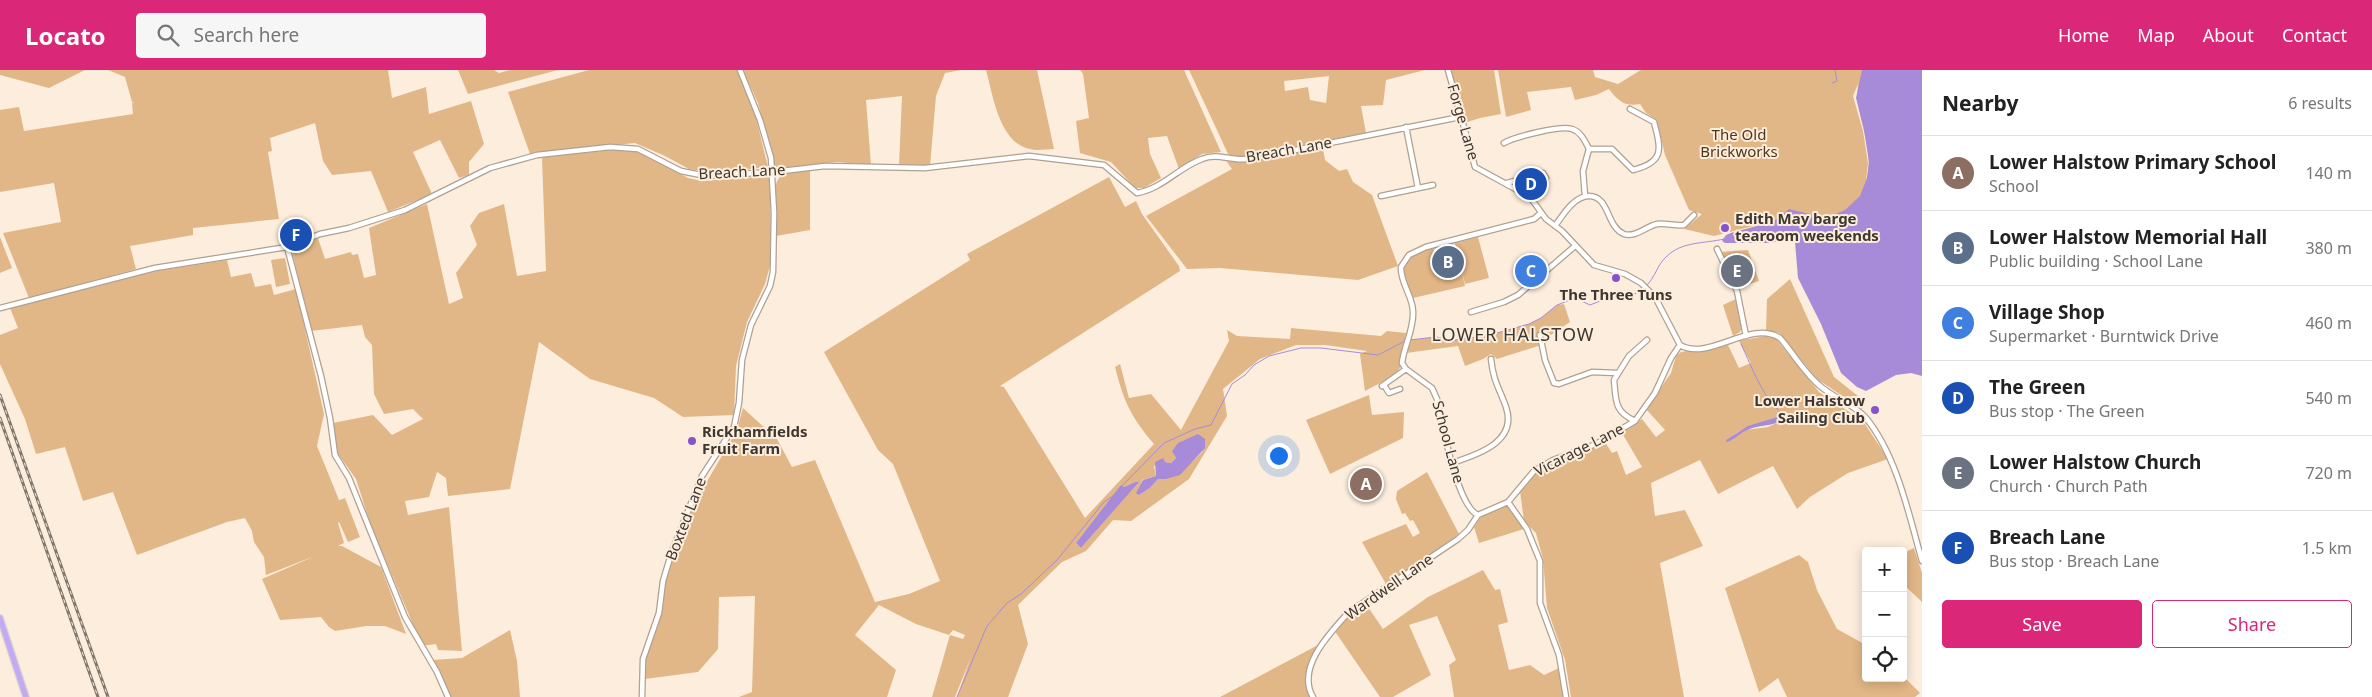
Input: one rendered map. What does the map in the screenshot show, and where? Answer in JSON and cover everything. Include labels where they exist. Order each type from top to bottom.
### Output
[{"type":"main road","points":[[0,618],[26,697]]},
{"type":"street","name":"Boxted Lane","points":[[642,697],[643,659],[658,613],[672,551],[702,476],[734,427],[739,403],[742,360],[751,325],[770,286],[773,266],[773,172],[760,120],[740,70]]},
{"type":"street","name":"Forge Lane","points":[[1448,70],[1474,166],[1482,172],[1506,183],[1533,201]]},
{"type":"street","points":[[1589,149],[1612,149],[1633,170],[1645,167],[1655,161],[1659,154],[1654,122],[1630,109]]},
{"type":"street","name":"Breach Lane","points":[[0,308],[99,281],[172,264],[287,247],[320,234],[349,228],[405,210],[490,168],[537,155],[627,146],[648,152],[680,171],[706,176],[773,172],[825,166],[925,168],[1029,156],[1096,162],[1109,167],[1129,189],[1137,193],[1162,183],[1200,159],[1208,157],[1218,156],[1238,160],[1260,157],[1406,127],[1460,118]]},
{"type":"street","points":[[1406,127],[1418,188]]},
{"type":"street","points":[[1504,143],[1522,135],[1571,128],[1580,134],[1589,149],[1583,170],[1585,196]]},
{"type":"street","points":[[1506,183],[1543,173],[1546,178]]},
{"type":"street","points":[[1526,178],[1533,201],[1541,213],[1594,265],[1625,274],[1641,283],[1648,290],[1658,303],[1680,345],[1687,348],[1701,348],[1768,332],[1780,338],[1820,386],[1856,409],[1867,420],[1887,451],[1909,515],[1922,561]]},
{"type":"street","points":[[1381,196],[1433,185]]},
{"type":"street","points":[[1555,226],[1575,201],[1585,196],[1594,196],[1603,202],[1614,225],[1624,234],[1632,234],[1656,224],[1684,225],[1694,215]]},
{"type":"street","points":[[1400,390],[1389,393],[1383,385],[1406,370],[1402,363],[1414,314],[1411,296],[1400,269],[1408,255],[1438,243],[1534,219],[1541,213]]},
{"type":"street","points":[[1471,312],[1518,296],[1574,246]]},
{"type":"street","points":[[287,247],[321,376],[330,418],[335,455],[349,478],[405,617],[437,672],[448,697]]},
{"type":"street","points":[[1717,249],[1737,290],[1746,336]]},
{"type":"street","points":[[1540,335],[1544,360],[1554,383],[1559,384],[1592,372],[1617,373]]},
{"type":"street","points":[[1635,421],[1623,416],[1618,407],[1614,380],[1617,373],[1638,346],[1647,340]]},
{"type":"street","name":"Vicarage Lane","points":[[1478,515],[1508,502],[1534,471],[1553,460],[1596,444],[1635,421],[1655,393],[1671,358],[1680,345]]},
{"type":"street","points":[[1452,463],[1491,448],[1508,423],[1507,409],[1493,377],[1491,359]]},
{"type":"street","name":"School Lane","points":[[1406,370],[1432,388],[1438,399],[1452,463],[1466,502],[1472,512],[1478,515]]},
{"type":"street","points":[[1512,507],[1514,496]]},
{"type":"street","points":[[1508,502],[1535,544],[1540,561],[1540,603],[1559,654],[1566,697]]},
{"type":"street","name":"Wardwell Lane","points":[[1313,697],[1308,688],[1307,680],[1313,657],[1335,626],[1348,613],[1458,539],[1468,530],[1478,515]]},
{"type":"green space","points":[[0,70],[85,70],[49,88],[0,75]]},
{"type":"green space","points":[[108,70],[388,70],[392,98],[426,87],[429,114],[471,101],[484,144],[469,162],[469,175],[459,178],[440,140],[413,152],[432,194],[388,212],[371,171],[332,175],[323,161],[315,123],[270,138],[272,151],[268,152],[279,219],[193,228],[193,235],[130,246],[136,269],[29,298],[3,233],[61,222],[54,183],[0,192],[0,110],[19,107],[24,131],[133,114],[132,103],[134,102],[132,102],[125,77]]},
{"type":"green space","points":[[458,70],[494,70],[499,73],[510,70],[558,70],[468,94]]},
{"type":"green space","points":[[589,70],[737,70],[756,118],[768,167],[712,173],[689,169],[635,143],[530,154],[508,92]]},
{"type":"green space","points":[[743,70],[961,70],[945,73],[936,96],[930,166],[899,165],[902,96],[866,100],[871,165],[837,162],[775,169],[758,103]]},
{"type":"green space","points":[[986,70],[1037,70],[1054,149],[1030,149],[1019,145],[1011,138],[999,117]]},
{"type":"green space","points":[[1080,70],[1184,70],[1221,152],[1202,154],[1179,169],[1167,136],[1148,138],[1150,154],[1161,178],[1144,188],[1135,188],[1111,162],[1080,153],[1076,121],[1089,118],[1083,74]]},
{"type":"green space","points":[[1189,70],[1425,70],[1386,80],[1383,105],[1361,106],[1366,133],[1240,157],[1229,156]],"holes":[[[1329,76],[1326,103],[1310,100],[1308,87],[1285,91],[1284,81]]]},
{"type":"green space","points":[[1451,70],[1494,70],[1501,114],[1464,123]]},
{"type":"green space","name":"The Old Brickworks","points":[[1498,70],[1593,70],[1595,77],[1618,84],[1641,70],[1922,70],[1853,247],[1738,233],[1723,239],[1731,233],[1773,221],[1714,236],[1684,229],[1702,214],[1689,210],[1665,155],[1657,120],[1646,113],[1640,104],[1626,104],[1609,89],[1596,95],[1575,100],[1571,87],[1527,92],[1531,110],[1506,117]],"holes":[[[1858,84],[1859,108],[1867,144],[1868,163],[1863,131],[1853,96]]]},
{"type":"green space","points":[[1323,149],[1325,160],[1339,171],[1347,169],[1353,182],[1372,195],[1398,266],[1358,280],[1220,268],[1187,269],[1146,216],[1232,169],[1225,159],[1240,162]]},
{"type":"green space","points":[[614,150],[638,151],[688,178],[702,181],[770,176],[771,262],[765,284],[747,322],[736,366],[734,415],[683,417],[654,398],[590,379],[539,342],[510,489],[448,496],[446,478],[437,472],[429,497],[405,501],[408,515],[449,507],[462,651],[438,650],[436,644],[422,646],[370,523],[356,479],[338,454],[333,423],[373,415],[392,435],[423,419],[413,409],[384,414],[374,394],[372,345],[365,337],[362,325],[311,331],[292,251],[318,238],[325,259],[351,252],[352,255],[358,254],[364,278],[376,275],[369,228],[427,204],[449,304],[463,298],[456,273],[477,245],[470,226],[479,213],[504,204],[517,276],[546,271],[542,157]]},
{"type":"green space","points":[[810,171],[810,230],[776,236],[776,184],[778,179],[790,172]]},
{"type":"green space","points":[[1109,177],[1125,207],[1136,201],[1142,214],[1179,266],[1180,271],[1000,386],[1004,387],[1085,518],[1154,444],[1139,426],[1125,400],[1115,367],[1120,364],[1129,398],[1151,394],[1181,430],[1229,341],[1227,330],[1237,336],[1290,339],[1291,328],[1381,336],[1387,331],[1406,333],[1401,366],[1395,375],[1365,391],[1360,354],[1367,351],[1325,345],[1296,345],[1260,359],[1223,389],[1227,416],[1189,479],[1131,521],[1113,520],[1086,551],[1062,562],[1018,605],[1028,644],[1008,697],[957,697],[971,657],[955,697],[932,697],[950,635],[963,639],[965,635],[953,630],[949,635],[916,624],[879,605],[855,635],[896,670],[887,697],[739,697],[752,692],[755,596],[719,597],[718,649],[698,672],[645,679],[645,661],[663,606],[666,578],[695,502],[737,430],[743,408],[777,439],[792,467],[815,460],[875,602],[909,594],[940,581],[893,464],[878,450],[824,352],[970,260],[967,254]],"holes":[[[1187,440],[1203,451],[1192,462],[1162,479],[1158,479],[1150,488],[1139,495],[1142,480],[1156,476],[1154,466],[1165,462],[1171,463],[1176,458],[1174,454],[1183,441]],[[1135,482],[1136,485],[1081,548],[1076,543],[1121,486],[1124,487]]]},
{"type":"green space","points":[[0,237],[12,268],[0,273]]},
{"type":"green space","points":[[1478,237],[1489,278],[1465,284],[1455,243]]},
{"type":"green space","points":[[1433,248],[1435,254],[1439,253],[1445,278],[1462,273],[1465,286],[1413,298],[1402,275],[1402,266],[1411,256]]},
{"type":"green space","points":[[1748,250],[1759,281],[1737,288],[1719,252]]},
{"type":"green space","points":[[285,258],[290,284],[276,287],[271,260]]},
{"type":"green space","points":[[227,260],[231,277],[251,273],[255,287],[271,284],[274,295],[296,289],[324,414],[317,446],[339,500],[337,501],[345,498],[360,537],[348,542],[339,522],[344,543],[338,546],[342,546],[381,567],[406,634],[385,626],[366,626],[335,631],[321,617],[280,620],[262,579],[315,556],[266,575],[264,557],[254,542],[252,531],[245,518],[227,522],[137,555],[113,492],[83,501],[65,447],[36,454],[25,419],[0,364],[0,335],[18,328],[10,308],[157,271]]},
{"type":"green space","points":[[1790,279],[1834,377],[1863,400],[1862,409],[1817,379],[1779,333],[1766,330],[1767,299]]},
{"type":"green space","points":[[1738,298],[1743,324],[1740,332],[1733,336],[1723,305]]},
{"type":"green space","points":[[1564,304],[1570,322],[1548,337],[1542,334],[1541,345],[1497,359],[1491,354],[1465,366],[1458,346],[1406,353],[1409,340],[1436,337],[1455,340],[1490,335],[1529,324],[1541,318],[1557,305]]},
{"type":"green space","points":[[1770,335],[1777,340],[1819,392],[1863,421],[1888,459],[1848,473],[1810,497],[1797,509],[1773,466],[1718,494],[1700,460],[1651,483],[1655,516],[1685,510],[1703,546],[1660,563],[1684,697],[1571,697],[1565,660],[1547,608],[1543,559],[1536,533],[1524,521],[1520,491],[1537,472],[1605,442],[1612,453],[1617,451],[1626,475],[1642,467],[1622,433],[1642,419],[1656,437],[1665,430],[1646,409],[1671,373],[1676,356],[1681,352],[1728,345],[1739,368],[1751,363],[1739,341]],"holes":[[[1778,417],[1781,421],[1768,427],[1745,430],[1727,440],[1738,432]]]},
{"type":"green space","points":[[1369,395],[1372,415],[1404,412],[1403,438],[1330,474],[1306,420]]},
{"type":"green space","points":[[1427,472],[1459,534],[1386,584],[1362,542],[1406,524],[1413,537],[1420,533],[1413,520],[1410,521],[1405,513],[1402,514],[1396,499],[1397,491]]},
{"type":"green space","points":[[1507,504],[1524,529],[1479,543],[1474,527],[1481,517]]},
{"type":"green space","points":[[1914,548],[1922,573],[1922,602],[1907,588],[1907,551]]},
{"type":"green space","points":[[1799,555],[1808,562],[1817,590],[1837,629],[1862,643],[1862,682],[1907,682],[1907,680],[1920,693],[1915,697],[1787,697],[1778,678],[1759,692],[1725,588]]},
{"type":"green space","points":[[1483,570],[1495,590],[1500,589],[1508,622],[1498,625],[1509,670],[1530,665],[1544,675],[1559,668],[1563,697],[1454,697],[1449,665],[1456,660],[1437,616],[1409,625],[1431,675],[1393,697],[1380,697],[1334,630],[1366,604],[1383,629],[1428,597]]},
{"type":"green space","points":[[510,630],[517,661],[520,697],[451,697],[433,660],[462,658]]},
{"type":"green space","points":[[1318,645],[1306,678],[1307,691],[1310,697],[1220,697]]},
{"type":"shaded area","points":[[1862,70],[1922,70],[1922,376],[1911,373],[1896,375],[1866,391],[1857,387],[1841,373],[1821,324],[1798,278],[1795,242],[1789,240],[1768,243],[1725,243],[1722,241],[1726,235],[1731,233],[1773,222],[1789,209],[1826,218],[1845,210],[1860,196],[1867,178],[1869,162],[1856,98]]},
{"type":"shaded area","points":[[1781,416],[1781,421],[1749,429],[1730,441],[1727,442],[1726,440],[1748,426]]},
{"type":"shaded area","points":[[1198,434],[1205,439],[1205,448],[1180,475],[1158,479],[1150,488],[1139,495],[1136,493],[1143,480],[1156,476],[1155,462],[1163,458],[1165,462],[1171,463],[1176,458],[1172,451],[1178,443]]},
{"type":"shaded area","points":[[1139,482],[1081,548],[1076,543],[1121,485],[1124,487]]},
{"type":"waterway","points":[[1832,83],[1837,81],[1835,70]]},
{"type":"waterway","points":[[1646,286],[1663,260],[1672,252],[1693,244],[1724,239]]},
{"type":"waterway","points":[[1409,340],[1436,337],[1455,340],[1490,335],[1529,324],[1541,318],[1557,305],[1575,298],[1590,305],[1613,296],[1635,294],[1642,288]]},
{"type":"waterway","points":[[1116,492],[1164,443],[1195,429],[1211,425],[1232,384],[1245,375],[1254,365],[1269,356],[1301,348],[1321,348],[1378,355],[1405,341]]},
{"type":"waterway","points":[[1741,344],[1754,374],[1765,393],[1771,402],[1787,417]]},
{"type":"waterway","points":[[957,697],[987,626],[1007,603],[1021,594],[1057,560],[1104,502],[1114,495]]},
{"type":"railway","points":[[0,395],[108,697]]},
{"type":"railway","points":[[0,418],[98,697]]},
{"type":"place","name":"The Green","points":[[1531,184]]},
{"type":"place","name":"Edith May barge tearoom weekends","points":[[1725,228]]},
{"type":"place","name":"Breach Lane","points":[[296,235]]},
{"type":"place","name":"Lower Halstow Memorial Hall","points":[[1448,262]]},
{"type":"place","name":"Village Shop","points":[[1531,271]]},
{"type":"place","name":"Lower Halstow Church","points":[[1737,271]]},
{"type":"place","name":"The Three Tuns","points":[[1616,278]]},
{"type":"place","name":"Lower Halstow Sailing Club","points":[[1875,410]]},
{"type":"place","name":"Rickhamfields Fruit Farm","points":[[692,441]]},
{"type":"place","name":"Lower Halstow Primary School","points":[[1366,484]]},
{"type":"district","name":"LOWER HALSTOW","points":[[1513,335]]}]
